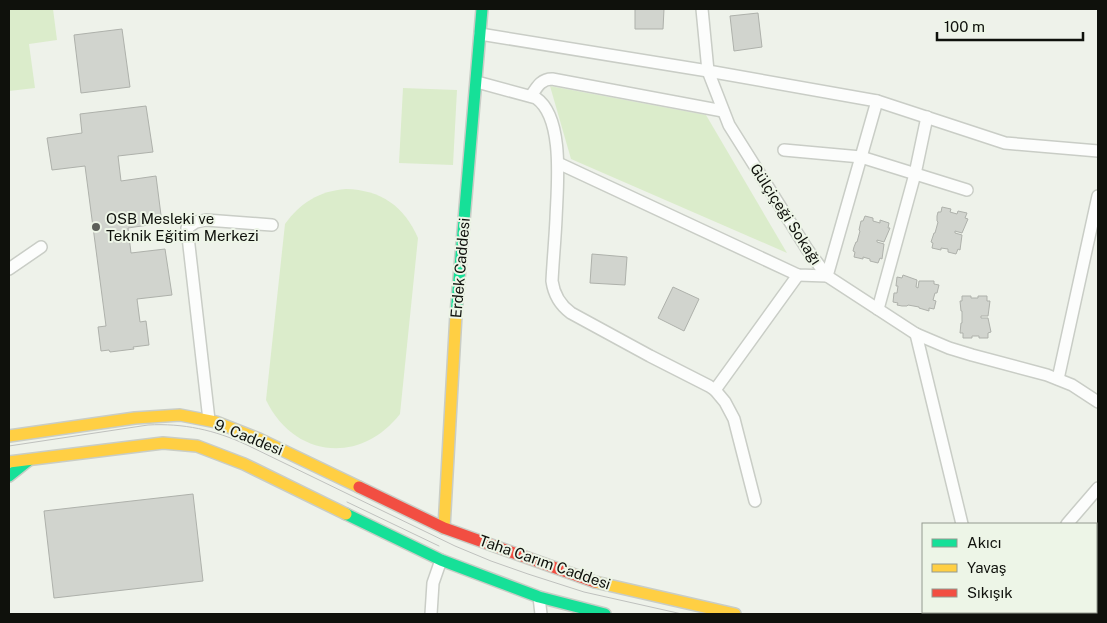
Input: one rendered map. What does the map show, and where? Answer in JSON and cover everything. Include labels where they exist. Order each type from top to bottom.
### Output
[{"type":"main road","name":"Erdek Caddesi","points":[[444,528],[454,344],[482,9]]},
{"type":"main road","name":"9. Caddesi","points":[[9,436],[135,418],[180,415],[209,420],[259,439],[444,528]]},
{"type":"main road","points":[[9,430],[26,434]]},
{"type":"main road","name":"9. Caddesi","points":[[9,462],[163,443],[198,446],[244,464],[441,560]]},
{"type":"main road","points":[[9,476],[30,459]]},
{"type":"main road","name":"Taha Carım Caddesi","points":[[444,528],[588,580],[735,614]]},
{"type":"main road","name":"Taha Carım Caddesi","points":[[441,560],[539,597],[605,614]]},
{"type":"street","name":"Gülçiçeği Sokağı","points":[[702,9],[708,71],[729,125],[802,242],[827,276],[916,334],[964,353],[1033,370],[1058,379],[1083,391],[1098,402]]},
{"type":"street","points":[[480,34],[877,100],[1005,143],[1098,151]]},
{"type":"street","points":[[531,96],[541,82],[552,79],[723,111]]},
{"type":"street","points":[[477,82],[531,96],[540,100],[547,112],[555,138],[558,163],[552,281],[558,300],[571,313],[715,390],[726,402],[734,419],[755,501]]},
{"type":"street","points":[[558,163],[798,274],[827,276],[877,100]]},
{"type":"street","points":[[878,309],[927,117]]},
{"type":"street","points":[[784,150],[861,157],[968,190]]},
{"type":"street","points":[[1058,379],[1098,196]]},
{"type":"street","points":[[209,420],[187,228],[196,222],[206,220],[272,225]]},
{"type":"street","points":[[9,269],[40,247]]},
{"type":"street","points":[[715,390],[798,274]]},
{"type":"street","points":[[916,334],[962,523]]},
{"type":"street","points":[[1068,523],[1098,488]]},
{"type":"street","points":[[431,614],[433,583],[441,560]]},
{"type":"street","points":[[539,597],[541,614]]},
{"type":"green space","points":[[9,9],[53,9],[57,40],[29,44],[35,88],[9,91]]},
{"type":"green space","points":[[550,86],[706,115],[787,253],[571,159]]},
{"type":"green space","points":[[403,88],[457,90],[453,165],[399,163]]},
{"type":"green space","points":[[346,189],[370,193],[390,202],[406,217],[418,238],[400,414],[384,430],[366,441],[347,447],[328,448],[310,443],[293,434],[278,419],[266,400],[285,224],[297,210],[311,199],[327,192]]},
{"type":"building","points":[[635,9],[664,9],[663,29],[635,29]]},
{"type":"building","points":[[758,13],[762,47],[734,51],[730,16]]},
{"type":"building","points":[[122,29],[130,87],[81,93],[74,35]]},
{"type":"building","points":[[146,106],[153,152],[118,156],[121,181],[156,176],[162,223],[128,228],[131,253],[165,249],[172,295],[137,299],[140,322],[146,321],[149,345],[110,352],[109,350],[101,351],[98,327],[106,326],[85,166],[52,170],[47,138],[82,133],[80,114]]},
{"type":"building","points":[[942,207],[951,209],[950,212],[957,214],[958,211],[967,213],[965,218],[968,219],[962,233],[955,231],[955,233],[962,235],[960,250],[958,249],[956,254],[948,252],[948,249],[932,248],[933,243],[931,242],[938,222],[937,216],[938,212],[941,212]]},
{"type":"building","points":[[865,216],[873,218],[873,221],[880,223],[880,220],[889,223],[888,228],[890,228],[884,242],[877,240],[877,242],[884,244],[882,259],[880,258],[878,263],[863,257],[863,259],[854,257],[854,247],[860,231],[861,221],[863,221]]},
{"type":"building","points":[[592,254],[627,257],[625,285],[590,283]]},
{"type":"building","points":[[903,275],[917,280],[916,287],[918,288],[919,281],[934,281],[934,284],[939,285],[933,300],[936,301],[934,309],[929,308],[929,311],[919,307],[897,305],[898,303],[893,302],[894,293],[897,293],[897,277],[902,278]]},
{"type":"building","points":[[673,287],[699,299],[684,331],[658,318]]},
{"type":"building","points":[[962,296],[978,298],[978,296],[987,296],[987,301],[990,301],[988,316],[981,316],[981,318],[988,318],[991,332],[988,333],[988,338],[972,336],[972,338],[963,338],[963,333],[960,333],[962,311],[960,301],[962,301]]},
{"type":"building","points":[[193,494],[203,581],[54,598],[44,511]]},
{"type":"building","points":[[1098,600],[1098,614],[1073,614],[1097,613]]},
{"type":"tram line","points":[[9,446],[148,425],[174,425],[199,429],[223,435],[247,445],[455,546],[491,561],[584,592],[682,614]]},
{"type":"tram line","points":[[347,502],[439,546]]},
{"type":"traffic: fast","points":[[456,314],[482,9]]},
{"type":"traffic: fast","points":[[9,476],[29,460]]},
{"type":"traffic: fast","points":[[346,514],[441,560],[539,597],[605,614]]},
{"type":"traffic: slow","points":[[444,528],[456,314]]},
{"type":"traffic: slow","points":[[9,436],[135,418],[180,415],[216,422],[259,439],[359,487]]},
{"type":"traffic: slow","points":[[9,462],[163,443],[197,446],[244,464],[346,514]]},
{"type":"traffic: slow","points":[[595,582],[735,614]]},
{"type":"traffic: jam","points":[[359,487],[444,528],[595,582]]},
{"type":"place","name":"OSB Mesleki ve Teknik Eğitim Merkezi","points":[[96,227]]}]
